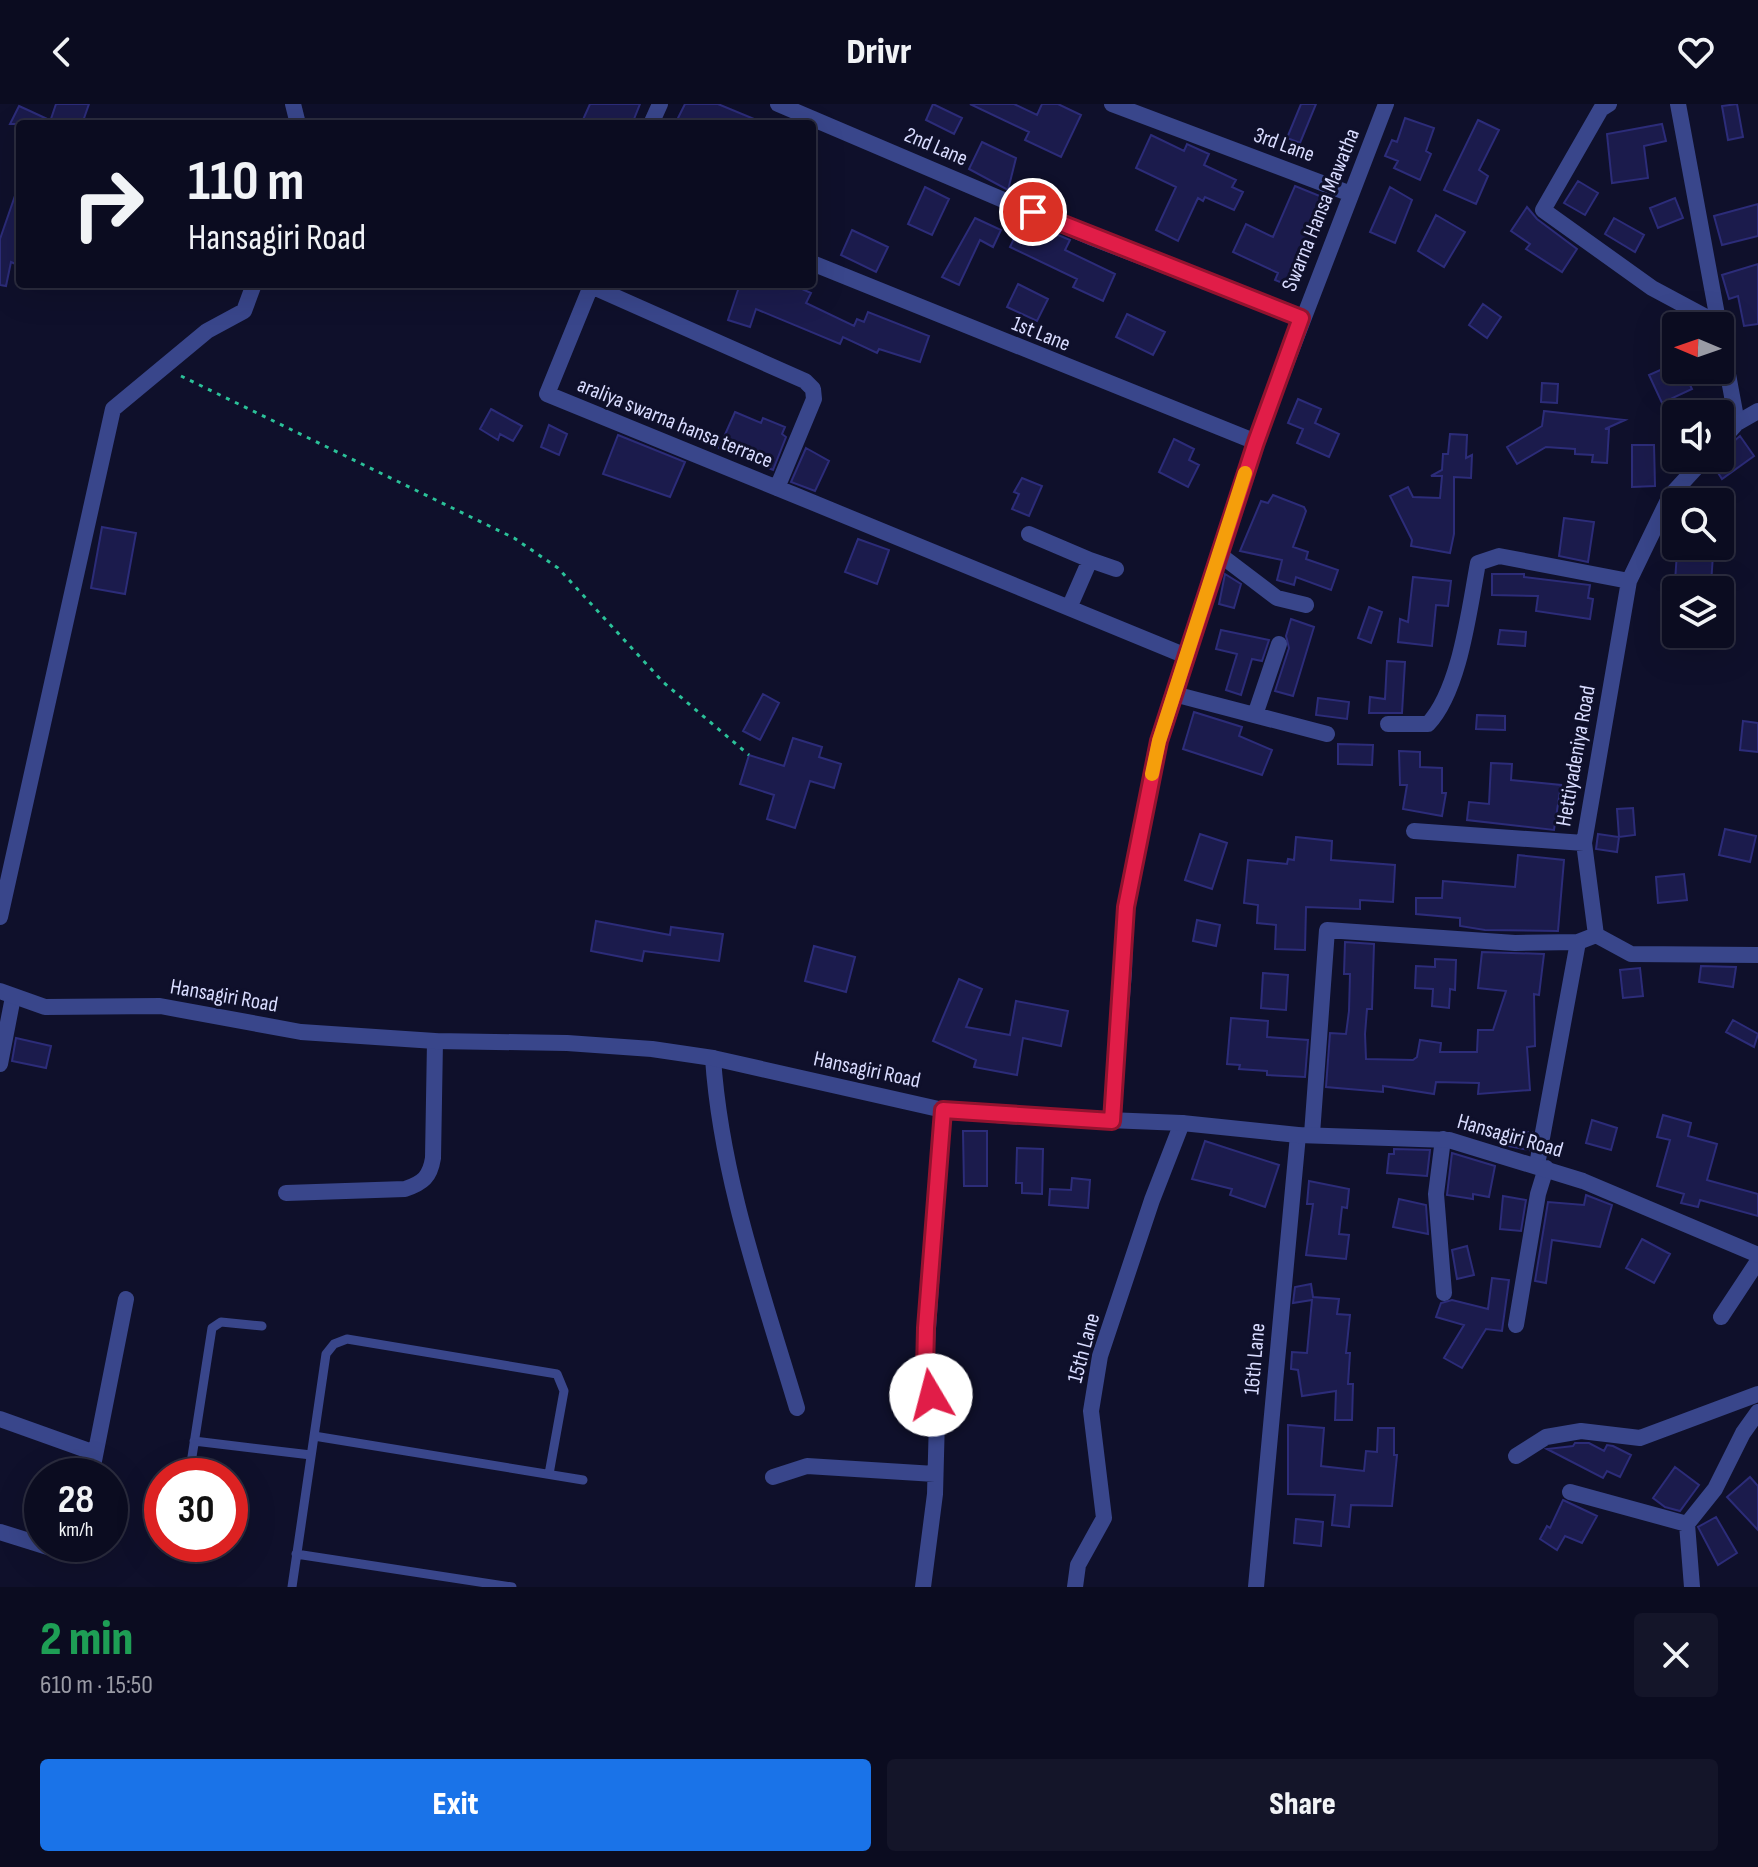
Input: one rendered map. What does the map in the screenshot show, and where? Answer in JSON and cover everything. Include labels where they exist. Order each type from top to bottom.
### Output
[{"type":"street","name":"2nd Lane","points":[[778,104],[816,120]]},
{"type":"street","name":"3rd Lane","points":[[1112,104],[1351,194]]},
{"type":"street","name":"Swarna Hansa Mawatha","points":[[1112,1121],[1126,907],[1159,741],[1256,442],[1301,318],[1386,104]]},
{"type":"street","points":[[1609,104],[1601,109],[1543,210],[1652,288],[1697,312]]},
{"type":"street","points":[[1678,104],[1718,312]]},
{"type":"street","name":"2nd Lane","points":[[816,120],[1090,237],[1301,318]]},
{"type":"street","name":"1st Lane","points":[[816,265],[1256,442]]},
{"type":"street","points":[[0,917],[113,409],[207,331],[244,311],[253,288]]},
{"type":"street","name":"araliya swarna hansa terrace","points":[[590,288],[547,394],[1186,656]]},
{"type":"street","name":"araliya swarna hansa terrace","points":[[596,288],[805,381],[813,389],[814,399],[777,488]]},
{"type":"street","points":[[1728,384],[1737,423]]},
{"type":"street","points":[[1734,426],[1758,411]]},
{"type":"street","name":"Hettiyadeniya Road","points":[[1596,935],[1584,843],[1629,581],[1670,496],[1692,472]]},
{"type":"street","points":[[1029,534],[1116,569]]},
{"type":"street","points":[[1219,554],[1277,598],[1306,605]]},
{"type":"street","points":[[1388,724],[1428,724],[1439,712],[1462,644],[1478,563],[1499,556],[1629,581]]},
{"type":"street","points":[[1069,608],[1090,560]]},
{"type":"street","points":[[1255,715],[1279,644]]},
{"type":"street","points":[[1174,694],[1327,734]]},
{"type":"street","points":[[1414,831],[1584,843]]},
{"type":"street","name":"16th Lane","points":[[1256,1587],[1327,930],[1515,943],[1578,942]]},
{"type":"street","points":[[1516,1325],[1578,942],[1596,935],[1631,954],[1758,955]]},
{"type":"street","points":[[0,1064],[7,994]]},
{"type":"street","name":"Hansagiri Road","points":[[7,994],[65,1009],[160,1006],[301,1032],[435,1041],[567,1043],[713,1058],[943,1110],[1182,1123],[1305,1135],[1443,1139],[1542,1167],[1663,1213],[1758,1258]]},
{"type":"street","points":[[286,1193],[392,1190],[421,1183],[430,1173],[433,1158],[437,1072],[435,1041]]},
{"type":"street","points":[[713,1058],[715,1099],[739,1216],[797,1408]]},
{"type":"street","points":[[923,1587],[935,1474],[937,1418],[925,1372],[943,1110]]},
{"type":"street","name":"15th Lane","points":[[1075,1587],[1078,1565],[1104,1518],[1091,1411],[1100,1356],[1152,1200],[1182,1123]]},
{"type":"street","points":[[1443,1139],[1436,1194],[1444,1293]]},
{"type":"street","points":[[1721,1317],[1758,1258]]},
{"type":"street","points":[[94,1458],[126,1299]]},
{"type":"street","points":[[1516,1456],[1546,1437],[1581,1431],[1640,1438],[1758,1394]]},
{"type":"street","points":[[1692,1587],[1687,1524],[1715,1489],[1743,1433],[1758,1412]]},
{"type":"street","points":[[0,1419],[95,1453]]},
{"type":"street","points":[[773,1477],[807,1466],[935,1474]]},
{"type":"street","points":[[1570,1492],[1687,1524]]},
{"type":"street","points":[[0,1532],[24,1540]]},
{"type":"lane","points":[[192,1458],[212,1328],[221,1322],[262,1326]]},
{"type":"lane","points":[[292,1587],[326,1354],[334,1344],[347,1339],[362,1341],[557,1374],[564,1391],[549,1474]]},
{"type":"lane","points":[[314,1436],[583,1480]]},
{"type":"lane","points":[[194,1441],[311,1455]]},
{"type":"lane","points":[[296,1554],[512,1587]]},
{"type":"path","points":[[164,367],[514,538],[558,568],[663,682],[749,755]]},
{"type":"building","points":[[56,104],[89,104],[83,120],[51,119]]},
{"type":"building","points":[[590,104],[640,104],[634,120],[583,120]]},
{"type":"building","points":[[685,104],[718,104],[756,120],[677,120]]},
{"type":"building","points":[[933,104],[962,118],[954,134],[926,120]]},
{"type":"building","points":[[970,104],[1014,104],[1037,115],[1042,104],[1058,104],[1081,115],[1061,157],[1025,140],[1029,132]]},
{"type":"building","points":[[1301,104],[1316,104],[1300,143],[1287,138]]},
{"type":"building","points":[[1737,104],[1743,137],[1728,140],[1722,106]]},
{"type":"building","points":[[19,106],[49,120],[16,120],[16,124],[10,124]]},
{"type":"building","points":[[1405,118],[1434,128],[1426,151],[1431,154],[1420,180],[1394,168],[1398,161],[1385,156],[1392,140],[1397,142]]},
{"type":"building","points":[[1478,120],[1499,130],[1479,170],[1488,176],[1476,204],[1444,190]]},
{"type":"building","points":[[1662,124],[1666,141],[1644,146],[1648,178],[1612,183],[1607,134]]},
{"type":"building","points":[[1151,135],[1184,151],[1187,144],[1209,154],[1204,165],[1236,180],[1232,187],[1243,192],[1234,210],[1205,197],[1203,201],[1198,198],[1178,241],[1156,230],[1176,187],[1136,168]]},
{"type":"building","points":[[982,142],[1016,158],[1008,190],[969,169]]},
{"type":"building","points":[[1578,181],[1598,193],[1585,215],[1564,203]]},
{"type":"building","points":[[1295,186],[1332,201],[1292,287],[1275,280],[1278,273],[1233,252],[1246,224],[1273,237]]},
{"type":"building","points":[[925,187],[949,199],[932,235],[908,224]]},
{"type":"building","points":[[1390,187],[1412,200],[1395,243],[1370,232]]},
{"type":"building","points":[[16,193],[16,264],[11,262],[6,286],[0,285],[0,239]]},
{"type":"building","points":[[1675,198],[1683,218],[1658,228],[1650,208]]},
{"type":"building","points":[[1758,204],[1758,236],[1722,245],[1714,216]]},
{"type":"building","points":[[1527,207],[1537,219],[1577,249],[1562,272],[1526,249],[1530,244],[1511,231]]},
{"type":"building","points":[[1436,215],[1465,232],[1444,267],[1418,251]]},
{"type":"building","points":[[975,218],[1001,230],[993,247],[980,240],[959,285],[942,277]]},
{"type":"building","points":[[1614,218],[1644,235],[1635,252],[1605,234]]},
{"type":"building","points":[[1023,220],[1070,240],[1065,250],[1115,274],[1103,301],[1073,287],[1077,279],[1010,247]]},
{"type":"building","points":[[852,230],[888,247],[876,272],[841,255]]},
{"type":"building","points":[[1758,264],[1758,324],[1744,326],[1738,296],[1729,299],[1722,275]]},
{"type":"building","points":[[1018,284],[1048,299],[1037,321],[1007,307]]},
{"type":"building","points":[[739,288],[800,288],[811,293],[806,303],[854,326],[857,319],[864,322],[868,312],[929,336],[920,362],[879,349],[877,353],[843,337],[840,344],[756,309],[750,327],[728,320]]},
{"type":"building","points":[[1483,304],[1501,317],[1487,338],[1469,325]]},
{"type":"building","points":[[1127,314],[1165,332],[1153,355],[1116,337]]},
{"type":"building","points":[[1662,369],[1662,384],[1690,384],[1692,389],[1662,400],[1662,403],[1649,375]]},
{"type":"building","points":[[1542,383],[1558,384],[1557,403],[1541,402]]},
{"type":"building","points":[[1298,399],[1321,409],[1315,423],[1339,434],[1329,457],[1297,443],[1303,429],[1288,423]]},
{"type":"building","points":[[491,409],[522,426],[513,441],[500,434],[498,440],[480,429]]},
{"type":"building","points":[[1544,411],[1625,420],[1605,429],[1609,429],[1607,463],[1592,462],[1593,455],[1575,454],[1575,449],[1546,447],[1517,464],[1507,447],[1542,426]]},
{"type":"building","points":[[735,412],[761,423],[763,418],[785,427],[782,434],[786,437],[773,470],[719,448]]},
{"type":"building","points":[[549,425],[567,434],[559,455],[541,447]]},
{"type":"building","points":[[1450,434],[1467,435],[1466,458],[1472,455],[1471,478],[1454,477],[1454,534],[1450,553],[1411,546],[1412,540],[1390,496],[1408,487],[1413,497],[1440,498],[1442,476],[1431,476],[1442,470],[1443,454],[1448,454]]},
{"type":"building","points":[[618,435],[685,462],[670,497],[603,474]]},
{"type":"building","points":[[1740,436],[1754,456],[1734,470],[1734,441]]},
{"type":"building","points":[[1174,439],[1194,449],[1189,460],[1199,465],[1188,487],[1159,472]]},
{"type":"building","points":[[1632,445],[1654,445],[1655,486],[1632,487]]},
{"type":"building","points":[[806,448],[829,461],[815,491],[791,482]]},
{"type":"building","points":[[1718,472],[1732,472],[1722,479]]},
{"type":"building","points":[[1022,478],[1042,486],[1029,516],[1012,509],[1019,494],[1014,492]]},
{"type":"building","points":[[1273,495],[1304,507],[1306,511],[1293,547],[1308,552],[1306,559],[1338,570],[1331,590],[1296,577],[1294,585],[1277,580],[1282,560],[1240,551],[1261,501],[1268,503]]},
{"type":"building","points":[[1564,518],[1594,522],[1588,562],[1559,556]]},
{"type":"building","points":[[102,527],[136,533],[125,594],[91,588]]},
{"type":"building","points":[[858,539],[889,550],[877,584],[845,572]]},
{"type":"building","points":[[1676,560],[1713,560],[1712,576],[1675,576]]},
{"type":"building","points":[[1225,574],[1241,584],[1234,608],[1219,604]]},
{"type":"building","points":[[1492,574],[1524,574],[1524,577],[1590,585],[1588,598],[1593,599],[1590,619],[1536,611],[1538,596],[1492,595]]},
{"type":"building","points":[[1413,577],[1451,581],[1448,606],[1436,605],[1432,646],[1398,642],[1400,619],[1408,622]]},
{"type":"building","points":[[1369,607],[1382,612],[1371,643],[1358,638]]},
{"type":"building","points":[[1291,619],[1314,627],[1293,696],[1275,691],[1289,648],[1286,636]]},
{"type":"building","points":[[1221,630],[1269,640],[1262,661],[1252,659],[1241,695],[1226,690],[1237,654],[1216,649]]},
{"type":"building","points":[[1500,630],[1526,632],[1525,646],[1498,644]]},
{"type":"building","points":[[1387,661],[1405,662],[1402,713],[1369,713],[1370,697],[1385,699]]},
{"type":"building","points":[[763,694],[779,703],[760,740],[743,731]]},
{"type":"building","points":[[1318,698],[1349,702],[1347,719],[1316,715]]},
{"type":"building","points":[[1194,712],[1242,727],[1239,736],[1272,750],[1262,775],[1183,749]]},
{"type":"building","points":[[1477,715],[1505,716],[1505,730],[1476,729]]},
{"type":"building","points":[[1743,721],[1758,723],[1758,752],[1740,750]]},
{"type":"building","points":[[793,738],[822,747],[819,757],[841,764],[834,788],[810,781],[795,828],[767,819],[774,795],[740,784],[749,755],[784,766]]},
{"type":"building","points":[[1338,744],[1373,745],[1372,765],[1338,764]]},
{"type":"building","points":[[1399,751],[1420,752],[1420,767],[1442,768],[1442,793],[1446,793],[1442,816],[1403,809],[1407,785],[1400,785]]},
{"type":"building","points":[[1491,763],[1512,764],[1511,780],[1561,785],[1554,830],[1467,820],[1469,802],[1489,804]]},
{"type":"building","points":[[1633,808],[1635,835],[1619,837],[1617,809]]},
{"type":"building","points":[[1725,829],[1756,836],[1750,862],[1719,855]]},
{"type":"building","points":[[1200,834],[1227,843],[1212,889],[1185,880]]},
{"type":"building","points":[[1598,834],[1619,837],[1617,852],[1596,849]]},
{"type":"building","points":[[1296,837],[1332,841],[1331,860],[1395,865],[1393,902],[1360,900],[1360,909],[1306,907],[1305,950],[1275,949],[1276,925],[1257,923],[1258,905],[1244,903],[1248,860],[1287,864],[1288,859],[1294,860]]},
{"type":"building","points":[[1518,855],[1564,860],[1558,931],[1485,930],[1460,926],[1460,918],[1416,914],[1416,898],[1442,898],[1443,881],[1515,887]]},
{"type":"building","points":[[1684,874],[1687,900],[1658,903],[1656,877]]},
{"type":"building","points":[[1197,920],[1220,925],[1216,946],[1193,941]]},
{"type":"building","points":[[596,921],[670,935],[671,927],[723,934],[719,961],[644,951],[642,961],[591,951]]},
{"type":"building","points":[[1345,942],[1374,944],[1372,1009],[1367,1009],[1365,1034],[1366,1059],[1413,1060],[1417,1057],[1420,1040],[1441,1043],[1440,1052],[1477,1052],[1478,1030],[1493,1030],[1506,991],[1478,988],[1482,952],[1544,954],[1539,995],[1534,994],[1535,1046],[1527,1047],[1530,1090],[1478,1094],[1479,1083],[1436,1082],[1434,1094],[1383,1086],[1383,1092],[1326,1087],[1330,1033],[1346,1034],[1350,974],[1344,974]]},
{"type":"building","points":[[814,946],[855,957],[846,992],[805,981]]},
{"type":"building","points":[[1435,959],[1456,960],[1455,990],[1450,989],[1449,1008],[1432,1006],[1433,989],[1415,988],[1416,966],[1435,967]]},
{"type":"building","points":[[1701,966],[1736,967],[1733,987],[1699,982]]},
{"type":"building","points":[[1640,968],[1643,996],[1623,998],[1620,970]]},
{"type":"building","points":[[1263,973],[1288,975],[1286,1010],[1261,1008]]},
{"type":"building","points":[[959,979],[982,989],[966,1027],[1010,1035],[1016,1001],[1068,1011],[1061,1046],[1023,1038],[1017,1075],[974,1067],[976,1060],[933,1041]]},
{"type":"building","points":[[1231,1018],[1268,1021],[1267,1037],[1308,1040],[1305,1077],[1267,1075],[1267,1071],[1239,1069],[1240,1065],[1227,1064]]},
{"type":"building","points":[[1733,1020],[1758,1034],[1754,1047],[1726,1032]]},
{"type":"building","points":[[16,1038],[51,1046],[46,1068],[12,1061]]},
{"type":"building","points":[[1663,1115],[1691,1123],[1688,1136],[1717,1144],[1707,1180],[1758,1194],[1758,1216],[1700,1200],[1698,1207],[1681,1203],[1684,1194],[1657,1186],[1670,1140],[1657,1137]]},
{"type":"building","points":[[1592,1120],[1617,1128],[1611,1150],[1586,1143]]},
{"type":"building","points":[[963,1131],[987,1131],[987,1186],[964,1186]]},
{"type":"building","points":[[1504,1132],[1532,1132],[1529,1150],[1503,1145]]},
{"type":"building","points":[[1205,1141],[1279,1165],[1265,1207],[1230,1195],[1232,1189],[1192,1179]]},
{"type":"building","points":[[1017,1148],[1043,1149],[1042,1194],[1022,1193],[1022,1183],[1016,1183]]},
{"type":"building","points":[[1394,1149],[1430,1150],[1427,1176],[1387,1173],[1389,1154],[1394,1154]]},
{"type":"building","points":[[1452,1153],[1495,1166],[1489,1197],[1473,1194],[1473,1199],[1447,1195]]},
{"type":"building","points":[[1072,1178],[1090,1180],[1088,1208],[1049,1205],[1050,1189],[1071,1190]]},
{"type":"building","points":[[1309,1181],[1349,1189],[1347,1208],[1342,1207],[1339,1234],[1349,1235],[1346,1259],[1306,1255],[1313,1204],[1307,1204]]},
{"type":"building","points":[[1586,1195],[1612,1205],[1600,1247],[1552,1240],[1546,1283],[1535,1281],[1548,1202],[1584,1205]]},
{"type":"building","points":[[1503,1196],[1526,1200],[1521,1231],[1500,1229]]},
{"type":"building","points":[[1399,1199],[1426,1205],[1428,1234],[1393,1227]]},
{"type":"building","points":[[1642,1239],[1670,1254],[1654,1283],[1626,1268]]},
{"type":"building","points":[[1467,1246],[1474,1275],[1457,1279],[1452,1250]]},
{"type":"building","points":[[1492,1278],[1509,1280],[1502,1331],[1486,1329],[1462,1368],[1444,1358],[1464,1325],[1436,1317],[1441,1303],[1452,1300],[1488,1309]]},
{"type":"building","points":[[1311,1284],[1313,1297],[1339,1299],[1337,1314],[1350,1315],[1346,1353],[1350,1353],[1348,1384],[1353,1384],[1352,1420],[1335,1420],[1336,1391],[1302,1396],[1298,1370],[1291,1369],[1292,1352],[1307,1353],[1312,1300],[1293,1303],[1295,1287]]},
{"type":"building","points":[[1288,1425],[1324,1428],[1321,1466],[1364,1471],[1366,1451],[1377,1452],[1378,1428],[1394,1428],[1394,1455],[1397,1455],[1392,1506],[1351,1505],[1349,1527],[1332,1525],[1335,1495],[1288,1494]]},
{"type":"building","points":[[1575,1443],[1589,1443],[1604,1451],[1607,1445],[1613,1446],[1631,1455],[1620,1477],[1607,1471],[1603,1478],[1547,1449],[1573,1446]]},
{"type":"building","points":[[1675,1467],[1699,1485],[1680,1511],[1665,1507],[1653,1498]]},
{"type":"building","points":[[1750,1477],[1758,1486],[1758,1530],[1727,1497]]},
{"type":"building","points":[[1563,1500],[1597,1516],[1582,1543],[1565,1536],[1557,1550],[1540,1539],[1547,1526],[1550,1528]]},
{"type":"building","points":[[1716,1517],[1737,1553],[1718,1565],[1698,1527]]},
{"type":"building","points":[[1296,1519],[1323,1522],[1321,1546],[1294,1543]]},
{"type":"slow traffic","points":[[1152,774],[1159,741],[1245,473]]},
{"type":"route","points":[[931,1395],[925,1372],[926,1328],[943,1110],[1112,1121],[1126,907],[1159,741],[1256,442],[1301,318],[1033,212]]}]
